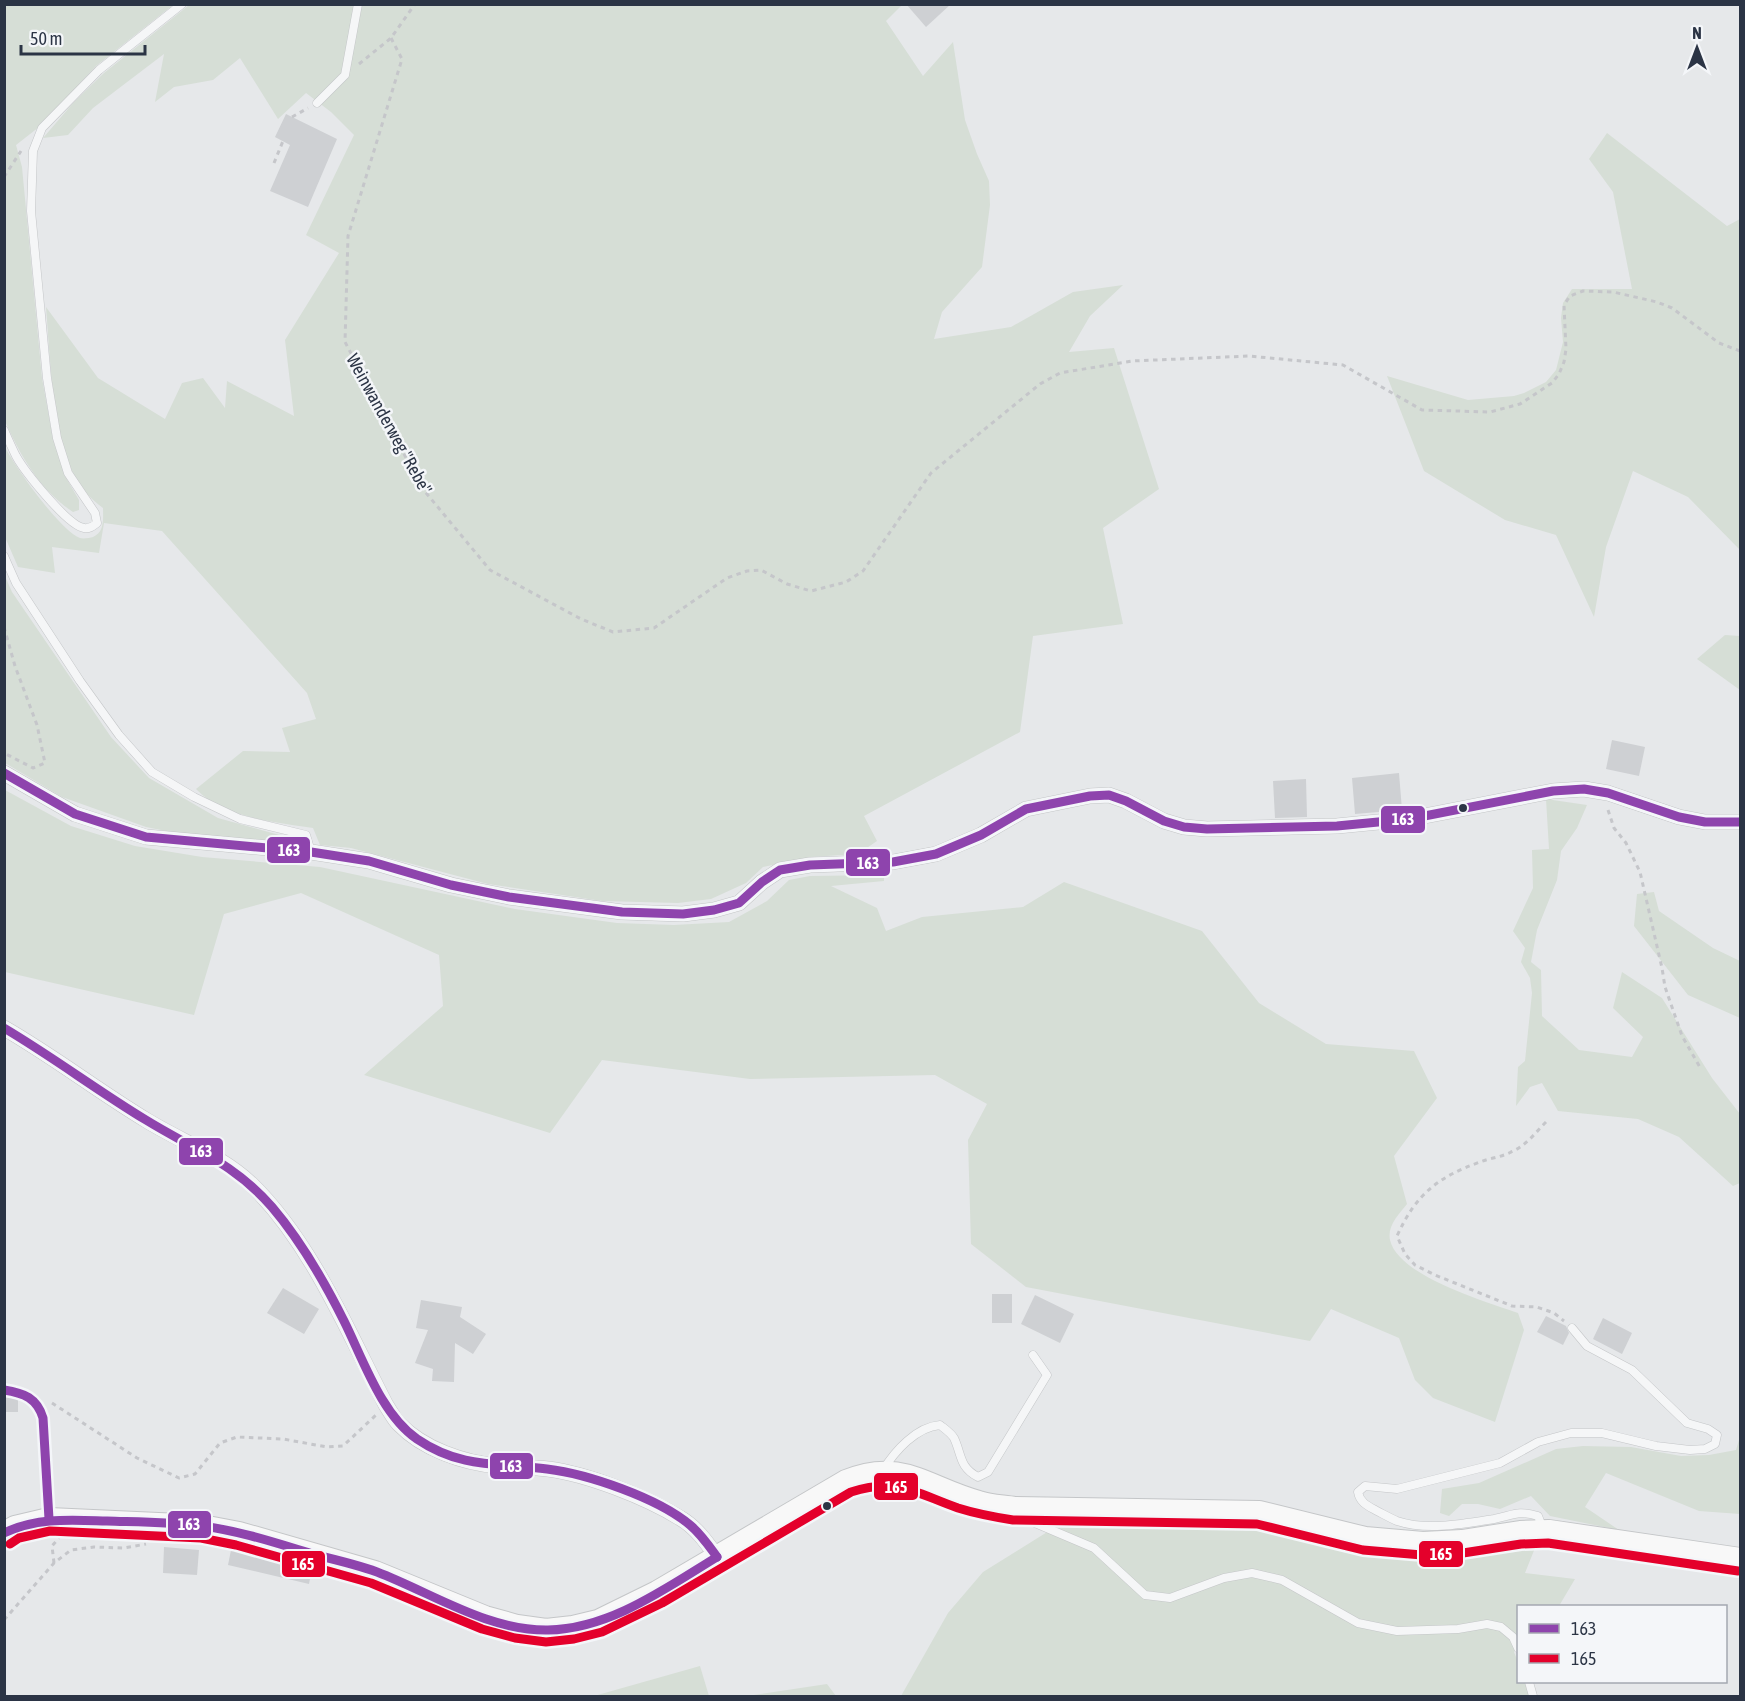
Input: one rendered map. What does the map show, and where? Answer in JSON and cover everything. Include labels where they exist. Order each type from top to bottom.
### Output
[{"type":"main road","points":[[4,1533],[15,1527],[49,1519],[202,1526],[239,1533],[375,1572],[485,1617],[517,1626],[546,1630],[598,1621],[657,1592],[846,1481],[865,1473],[901,1473],[979,1503],[1023,1508],[1259,1512],[1365,1538],[1423,1543],[1462,1541],[1544,1530],[1740,1558]]},
{"type":"street","points":[[4,773],[75,814],[146,837],[311,852],[369,861],[451,885],[509,897],[622,912],[683,914],[714,910],[740,903],[762,882],[780,870],[810,865],[893,862],[936,854],[981,835],[1026,809],[1090,796],[1109,795],[1126,801],[1164,821],[1184,827],[1207,829],[1337,826],[1409,819],[1553,791],[1584,789],[1608,793],[1679,817],[1705,822],[1740,822]]},
{"type":"street","points":[[4,1028],[72,1071],[113,1101],[231,1168],[250,1183],[272,1207],[314,1266],[386,1405],[398,1423],[415,1438],[469,1461],[495,1466],[549,1469],[582,1476],[633,1496],[682,1518],[704,1539],[717,1557]]},
{"type":"lane","points":[[4,430],[16,456],[39,489],[82,528],[91,528],[97,523],[95,513],[68,473],[57,438],[47,378],[31,211],[33,151],[42,128],[99,70],[182,4]]},
{"type":"lane","points":[[317,102],[345,75],[358,4]]},
{"type":"lane","points":[[4,556],[16,583],[80,681],[118,735],[152,772],[194,797],[240,819],[306,835],[311,852]]},
{"type":"lane","points":[[1544,1530],[1538,1516],[1522,1511],[1507,1517],[1467,1523],[1427,1526],[1399,1521],[1366,1506],[1359,1498],[1358,1492],[1365,1486],[1397,1489],[1500,1463],[1538,1442],[1571,1433],[1602,1433],[1656,1446],[1690,1450],[1705,1449],[1715,1444],[1717,1435],[1708,1429],[1687,1423],[1632,1370],[1587,1346],[1572,1328]]},
{"type":"lane","points":[[882,1472],[891,1457],[913,1437],[929,1426],[940,1425],[953,1436],[961,1460],[969,1472],[978,1477],[988,1472],[1047,1375],[1033,1355]]},
{"type":"lane","points":[[4,1390],[29,1396],[40,1404],[43,1418],[49,1519]]},
{"type":"lane","points":[[1023,1508],[1035,1523],[1094,1548],[1145,1595],[1170,1598],[1224,1578],[1252,1573],[1282,1580],[1358,1623],[1397,1630],[1458,1629],[1487,1624],[1502,1627],[1513,1637],[1517,1646]]},
{"type":"path","points":[[345,75],[391,38],[415,4]]},
{"type":"path","name":"Weinwanderweg \"Rebe\"","points":[[391,38],[402,59],[348,236],[345,342],[422,488],[490,570],[581,619],[613,632],[654,628],[727,578],[747,571],[761,570],[787,584],[811,591],[846,582],[863,571],[931,473],[1040,384],[1060,373],[1132,361],[1249,356],[1343,365],[1422,410],[1490,412],[1520,404],[1552,382],[1559,374],[1566,349],[1564,305],[1570,296],[1583,291],[1613,292],[1657,302],[1671,308],[1719,343],[1740,351]]},
{"type":"path","points":[[292,117],[317,102]]},
{"type":"path","points":[[274,163],[283,141]]},
{"type":"path","points":[[4,627],[15,666],[37,725],[45,763],[33,768],[4,753]]},
{"type":"path","points":[[1608,793],[1608,813],[1614,828],[1626,843],[1640,872],[1665,987],[1682,1036],[1701,1069]]},
{"type":"path","points":[[1546,1122],[1526,1143],[1512,1152],[1480,1162],[1437,1181],[1425,1191],[1397,1236],[1405,1254],[1415,1264],[1435,1275],[1512,1306],[1537,1307],[1554,1313],[1572,1328]]},
{"type":"path","points":[[40,1404],[47,1400],[137,1458],[179,1478],[195,1474],[220,1443],[237,1437],[283,1439],[327,1447],[343,1446],[386,1405]]},
{"type":"path","points":[[49,1519],[51,1532],[59,1538],[52,1546],[54,1563]]},
{"type":"path","points":[[4,1620],[54,1563],[71,1550],[94,1547],[124,1548],[154,1543]]},
{"type":"shaded area","points":[[903,4],[886,21],[923,76],[953,42],[965,120],[989,181],[990,205],[982,267],[942,312],[934,339],[1011,327],[1073,292],[1123,285],[1090,316],[1069,352],[1114,348],[1159,489],[1103,528],[1123,624],[1033,636],[1020,732],[864,816],[877,841],[858,854],[811,857],[763,867],[746,883],[711,899],[678,903],[602,901],[488,884],[351,848],[320,845],[313,828],[267,821],[235,813],[207,799],[196,789],[243,751],[290,752],[282,728],[316,719],[307,693],[162,531],[104,523],[99,553],[52,547],[55,573],[18,567],[5,537],[4,445],[27,481],[50,511],[71,533],[80,538],[90,538],[100,532],[103,508],[94,501],[76,478],[60,436],[53,392],[46,307],[98,378],[165,419],[182,383],[203,378],[225,408],[227,381],[294,416],[285,340],[339,253],[306,235],[354,135],[331,112],[306,93],[278,119],[240,58],[213,80],[174,87],[155,102],[164,54],[93,108],[68,135],[43,138],[74,102],[104,73],[189,5]]},
{"type":"shaded area","points":[[4,5],[173,5],[96,66],[39,127],[16,145],[22,167],[42,378],[53,439],[65,476],[79,500],[79,510],[73,512],[41,483],[18,447],[5,421]]},
{"type":"shaded area","points":[[1607,133],[1727,226],[1740,219],[1740,550],[1688,497],[1633,471],[1606,547],[1594,617],[1556,535],[1505,520],[1424,471],[1387,376],[1468,400],[1524,393],[1546,382],[1556,370],[1563,342],[1561,318],[1563,303],[1572,289],[1632,289],[1613,192],[1589,159]]},
{"type":"shaded area","points":[[4,574],[12,592],[111,737],[149,778],[218,818],[294,839],[298,844],[181,834],[146,827],[62,797],[5,763]]},
{"type":"shaded area","points":[[1725,635],[1740,636],[1740,690],[1697,659]]},
{"type":"shaded area","points":[[5,790],[71,826],[135,846],[202,857],[320,867],[515,909],[617,923],[674,925],[729,922],[767,901],[789,880],[810,876],[884,875],[884,881],[831,886],[877,908],[886,931],[922,917],[1023,907],[1064,882],[1202,931],[1259,1003],[1326,1044],[1414,1051],[1437,1098],[1394,1156],[1407,1204],[1392,1225],[1390,1240],[1397,1253],[1409,1265],[1426,1276],[1466,1295],[1518,1313],[1524,1330],[1495,1422],[1433,1398],[1415,1380],[1399,1338],[1331,1309],[1310,1341],[1026,1287],[971,1244],[968,1140],[987,1104],[935,1075],[750,1079],[602,1060],[550,1133],[364,1075],[443,1006],[439,955],[301,893],[224,914],[194,1015],[5,972]]},
{"type":"shaded area","points":[[1546,799],[1587,805],[1577,828],[1561,851],[1557,880],[1537,930],[1531,962],[1541,970],[1542,1016],[1579,1050],[1632,1057],[1643,1037],[1613,1008],[1622,972],[1662,998],[1712,1078],[1740,1114],[1740,1183],[1733,1186],[1679,1137],[1638,1119],[1558,1111],[1542,1083],[1530,1087],[1516,1106],[1518,1067],[1525,1061],[1532,993],[1530,978],[1521,962],[1525,948],[1513,931],[1533,888],[1532,850],[1549,849]]},
{"type":"shaded area","points":[[1654,892],[1659,911],[1713,948],[1740,961],[1740,1018],[1688,995],[1634,926],[1637,894]]},
{"type":"shaded area","points":[[1739,1440],[1740,1514],[1699,1511],[1606,1473],[1585,1507],[1619,1530],[1550,1516],[1531,1496],[1500,1509],[1478,1504],[1462,1504],[1449,1516],[1440,1513],[1442,1489],[1479,1483],[1556,1449],[1583,1446],[1631,1447],[1681,1456],[1709,1455],[1736,1450]]},
{"type":"shaded area","points":[[1237,1523],[1288,1530],[1379,1555],[1464,1555],[1517,1544],[1537,1543],[1525,1573],[1575,1579],[1560,1605],[1517,1605],[1517,1648],[1514,1652],[1517,1660],[1517,1683],[1528,1683],[1534,1696],[901,1696],[948,1613],[983,1572],[1060,1524]]},
{"type":"shaded area","points":[[700,1666],[709,1696],[594,1696]]},
{"type":"shaded area","points":[[827,1684],[836,1696],[747,1696]]},
{"type":"building","points":[[906,4],[951,4],[926,27]]},
{"type":"building","points":[[286,114],[337,139],[308,207],[270,191],[290,145],[275,137]]},
{"type":"building","points":[[1612,740],[1645,747],[1639,776],[1606,769]]},
{"type":"building","points":[[1399,773],[1402,810],[1355,814],[1352,778]]},
{"type":"building","points":[[1306,779],[1307,817],[1275,818],[1273,781]]},
{"type":"building","points":[[283,1288],[319,1309],[304,1334],[267,1313]]},
{"type":"building","points":[[992,1294],[1012,1294],[1012,1323],[992,1323]]},
{"type":"building","points":[[1035,1295],[1074,1314],[1060,1343],[1021,1324]]},
{"type":"building","points":[[421,1300],[462,1307],[460,1317],[486,1334],[473,1354],[455,1343],[454,1382],[432,1381],[433,1369],[415,1363],[428,1330],[416,1328]]},
{"type":"building","points":[[1546,1316],[1566,1326],[1569,1333],[1563,1345],[1537,1332]]},
{"type":"building","points":[[1603,1318],[1632,1333],[1622,1354],[1593,1339]]},
{"type":"building","points":[[4,1396],[18,1398],[18,1412],[4,1412]]},
{"type":"building","points":[[232,1545],[312,1568],[309,1584],[228,1565]]},
{"type":"building","points":[[164,1547],[199,1550],[197,1575],[163,1573]]},
{"type":"transit line","name":"163","points":[[4,773],[75,814],[146,837],[311,852],[369,861],[451,885],[509,897],[622,912],[683,914],[714,910],[739,903],[762,882],[780,870],[810,865],[893,862],[936,854],[981,835],[1026,809],[1090,796],[1109,795],[1126,801],[1164,821],[1184,827],[1207,829],[1337,826],[1409,819],[1553,791],[1584,789],[1608,793],[1679,817],[1705,822],[1740,822]]},
{"type":"transit line","name":"163","points":[[4,1028],[128,1109],[228,1168],[258,1192],[283,1220],[311,1262],[336,1306],[383,1401],[404,1428],[417,1439],[433,1449],[465,1460],[564,1472],[622,1489],[660,1506],[690,1525],[717,1557]]},
{"type":"transit line","name":"163","points":[[4,1390],[29,1398],[37,1406],[43,1418],[49,1519]]},
{"type":"transit line","name":"165","points":[[10,1544],[19,1538],[50,1531],[201,1538],[236,1545],[371,1583],[482,1629],[515,1638],[546,1642],[574,1639],[602,1632],[662,1603],[851,1492],[882,1486],[918,1492],[965,1510],[1013,1520],[1257,1524],[1363,1550],[1422,1555],[1463,1553],[1521,1544],[1548,1543],[1738,1571]]},
{"type":"transit line","name":"163","points":[[4,1533],[29,1524],[68,1520],[166,1523],[217,1528],[370,1569],[482,1618],[526,1629],[548,1630],[571,1628],[615,1615],[637,1605],[717,1557]]}]
